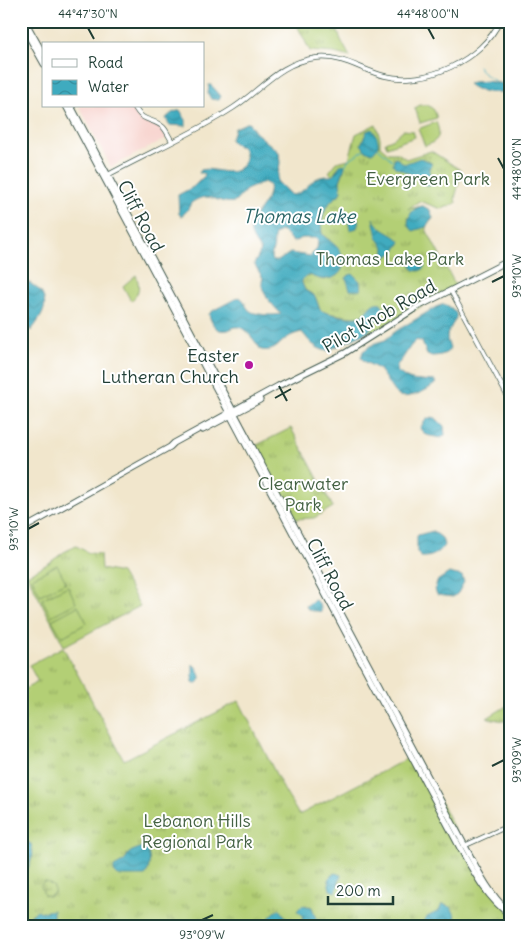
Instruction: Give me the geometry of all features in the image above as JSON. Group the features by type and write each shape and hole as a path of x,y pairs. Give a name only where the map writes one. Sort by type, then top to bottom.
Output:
{"main road":[{"path":"25,21 42,51"},
{"path":"21,23 42,60"},
{"name":"Cliff Road","path":"67,108 106,176"},
{"name":"Cliff Road","path":"72,108 106,176 482,886 498,906 510,915"},
{"name":"Pilot Knob Road","path":"21,530 171,446 174,442 345,353 416,308 510,260"},
{"name":"Cliff Road","path":"462,847 494,896 510,911"}],"street":[{"path":"106,176 234,107 269,78 297,62 316,58 336,58 387,76 418,77 454,65 474,54 487,42 500,21"},
{"path":"135,108 138,114 144,118 162,126 172,141"},
{"path":"451,291 510,401"},
{"path":"462,847 510,825"}],"shaded area":[{"path":"80,108 131,108 138,118 160,128 167,138 111,167"}],"green space":[{"path":"295,21 334,21 350,57 334,53 310,51"},
{"path":"420,105 428,105 434,110 437,118 420,123 415,108"},
{"path":"436,122 439,131 438,137 425,146 418,129"},
{"name":"Thomas Lake Park","path":"376,124 380,146 388,153 398,153 406,159 431,151 462,171 455,198 456,203 442,209 419,201 408,209 423,206 433,218 426,227 427,231 457,288 433,299 371,337 368,332 384,308 369,308 366,312 356,317 326,313 320,310 315,296 305,290 301,281 311,275 323,280 329,278 330,240 322,232 321,222 344,171 338,167 333,176 329,172 337,162 349,159 356,134"},
{"path":"403,130 413,131 415,137 387,147 385,142 394,138"},
{"path":"136,275 138,289 131,301 123,286"},
{"name":"Clearwater Park","path":"291,428 333,507 314,518 294,519 255,446"},
{"path":"76,546 89,553 100,554 101,569 121,573 140,606 64,646 27,575"},
{"path":"57,565 66,582 40,595 32,578"},
{"path":"68,586 76,603 51,616 42,599"},
{"path":"78,606 87,623 62,637 52,620"},
{"name":"Lebanon Hills Regional Park","path":"63,647 124,760 239,701 284,790 299,815 414,755 472,865 490,889 510,910 510,927 21,927 21,691 38,682 29,665"},
{"path":"510,704 510,722 487,718"},
{"path":"43,882 47,882 54,887 54,893 49,896 44,895 41,886"}],"water":[{"path":"488,81 504,84 505,88 502,92 488,92 475,89 468,84 472,82"},
{"path":"209,85 221,96 219,100 211,99 208,94"},
{"path":"180,110 186,120 186,126 169,125 166,118"},
{"name":"Thomas Lake","path":"249,123 255,132 279,152 280,163 277,181 293,195 300,192 314,180 325,176 333,176 340,165 344,164 345,167 340,181 341,191 324,212 321,225 322,234 341,253 343,267 340,273 330,279 317,278 310,275 301,281 305,290 315,296 320,310 328,313 345,317 359,317 372,305 381,303 384,308 368,332 327,351 316,346 302,332 294,334 273,349 261,350 252,337 242,328 236,327 224,331 217,329 211,321 209,314 239,297 251,312 264,315 281,314 264,293 263,278 254,264 261,251 251,234 252,221 267,198 269,185 264,182 246,190 235,202 204,197 191,203 183,215 179,214 178,195 193,187 205,175 204,173 199,173 201,170 230,172 240,168 244,162 245,152 230,139 235,128","holes":["281,231 293,242 302,238 315,238 318,241 317,249 310,256 290,253 278,261 272,261 275,235"]},
{"path":"372,129 378,144 372,153 365,150 361,144 367,131"},
{"path":"394,158 404,164 420,158 430,162 432,164 429,172 434,184 428,186 415,176 395,167 393,164"},
{"path":"423,206 430,210 433,218 426,227 413,231 408,225 410,215 416,208"},
{"path":"352,215 356,215 359,221 357,228 350,230 348,220"},
{"path":"373,218 383,230 401,242 395,251 385,258 385,249 377,237"},
{"path":"415,257 421,257 425,264 421,271 415,271 411,267 411,261"},
{"path":"353,274 360,281 361,290 350,290 346,278"},
{"path":"30,283 35,287 41,293 45,304 40,319 31,331 23,319 22,311 27,306 25,302 21,303 21,284"},
{"path":"444,304 451,308 456,315 456,319 447,337 450,349 442,355 430,356 427,355 422,342 417,340 411,345 397,365 398,372 406,378 418,381 435,381 436,383 428,389 411,396 405,397 396,394 378,369 361,358 363,351 375,343 385,340 396,331"},
{"path":"432,417 436,418 444,426 445,435 441,438 426,435 420,429 424,422"},
{"path":"433,531 442,538 444,545 435,554 421,557 417,552 417,536"},
{"path":"449,573 462,576 464,582 458,593 453,597 437,595 435,589 437,581"},
{"path":"314,600 320,605 321,612 311,611 307,608 306,606"},
{"path":"193,664 201,678 195,684 193,683"},
{"path":"21,839 31,844 33,855 21,887"},
{"path":"145,846 150,861 145,876 118,876 114,872 114,867 123,862 128,854"},
{"path":"335,873 341,875 336,892 330,890 328,879"},
{"path":"442,904 451,907 456,917 454,917 463,927 418,927 427,917 439,911"},
{"path":"302,905 312,907 316,919 326,927 299,927 304,916 297,911"},
{"path":"280,909 287,919 289,927 259,927 274,913"},
{"path":"37,910 42,912 53,910 53,918 47,927 21,927 23,922"}],"waterway":[{"path":"478,66 486,76 495,81"},
{"path":"377,147 392,160"},
{"path":"345,166 348,160 364,150"}],"place":[{"name":"Easter Lutheran Church","path":"249,365"}],"park label":[{"name":"Evergreen Park","path":"428,178"}]}
